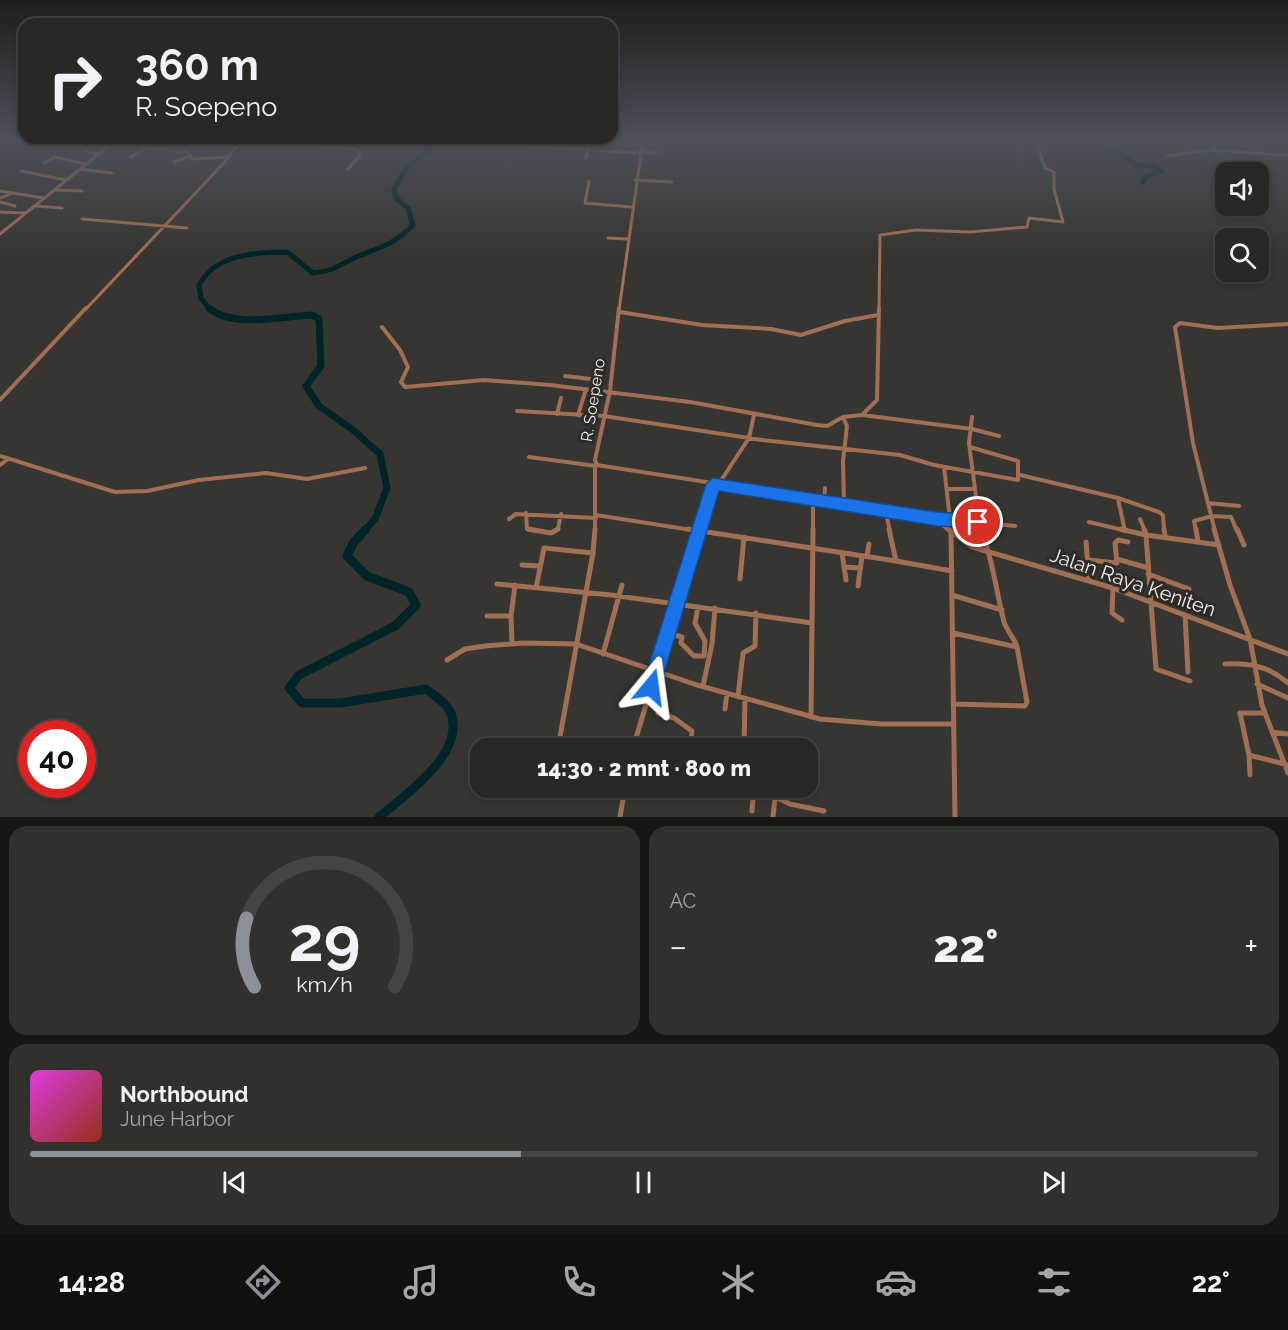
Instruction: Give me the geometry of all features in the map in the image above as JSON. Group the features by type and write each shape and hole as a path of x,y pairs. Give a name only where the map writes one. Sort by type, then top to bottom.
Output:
{"street":[{"path":"62,178 77,180"},
{"path":"0,400 208,178"},
{"path":"862,415 876,400 878,393 879,244 882,234 916,230 970,232 1027,227 1029,218 1063,222 1054,189 1054,178"},
{"path":"0,234 67,179"},
{"path":"635,180 672,182"},
{"name":"R. Soepeno","path":"635,180 620,312 609,381 610,391 595,460 596,466 885,509 937,519 1015,526"},
{"path":"589,181 585,203 631,207"},
{"path":"55,190 82,191"},
{"path":"0,191 45,198"},
{"path":"0,200 13,193"},
{"path":"0,200 15,205 6,211"},
{"path":"35,206 62,208"},
{"path":"0,212 26,213"},
{"path":"82,219 188,228"},
{"path":"608,238 627,239"},
{"path":"620,312 702,325 771,329 799,335 845,321 878,315"},
{"path":"1288,324 1218,327 1175,325 1193,443 1208,503 1230,585 1250,639 1257,684 1265,713 1288,773"},
{"path":"382,327 405,359 408,367 402,377 402,387 433,387 484,380 610,391 690,402 823,426 843,417 862,415 972,429 999,436"},
{"path":"565,376 600,380"},
{"path":"578,415 586,389"},
{"path":"0,392 5,395"},
{"path":"558,414 561,398"},
{"path":"517,411 604,416 749,438 900,455 944,467 974,470 1017,480 1020,475 1018,461 970,447"},
{"path":"636,738 716,484 749,438 754,414"},
{"path":"843,417 847,426 844,449 844,504"},
{"path":"953,704 1025,706 1027,702 1017,647 1012,632 1005,626 990,553 978,522 970,447 972,417"},
{"path":"0,456 118,492 147,491 199,480 266,473 304,480 365,468"},
{"path":"529,458 596,466 593,553 560,738"},
{"path":"0,465 8,459"},
{"path":"944,467 950,519"},
{"path":"1020,475 1118,498 1162,513 1165,536"},
{"path":"824,501 825,488"},
{"path":"948,489 975,489"},
{"path":"1118,498 1125,531"},
{"path":"811,717 813,499"},
{"path":"1208,503 1239,506"},
{"path":"885,509 896,561"},
{"path":"510,519 516,513 596,516 701,530 952,571"},
{"path":"526,513 527,529 544,533 558,529 561,514"},
{"path":"1198,542 1193,522 1212,516 1232,518 1244,545"},
{"path":"937,519 967,545"},
{"path":"1140,519 1146,535 1149,601 1157,671 1190,681"},
{"path":"1089,522 1146,535 1219,545"},
{"path":"951,532 955,817"},
{"path":"740,579 744,537"},
{"path":"1089,560 1116,564 1115,543 1118,540 1128,542"},
{"path":"1086,542 1089,580"},
{"path":"952,543 967,545"},
{"path":"858,586 869,544"},
{"name":"Jalan Raya Keniten","path":"967,545 1113,588 1288,654"},
{"path":"536,588 544,548 593,553"},
{"path":"842,553 846,580"},
{"path":"1117,559 1148,568"},
{"path":"522,565 539,566"},
{"path":"844,567 861,568"},
{"path":"1148,574 1189,589"},
{"path":"497,584 586,591 812,622"},
{"path":"512,643 511,616 515,585"},
{"path":"603,654 622,585"},
{"path":"1113,588 1112,613 1122,620"},
{"path":"952,595 1002,610"},
{"path":"668,633 681,636 681,643 694,656 702,657 706,643 695,623 698,607"},
{"path":"703,686 712,644 715,608"},
{"path":"738,696 743,653 755,646 756,613"},
{"path":"1185,615 1188,672"},
{"path":"487,616 511,616"},
{"path":"954,633 1017,647"},
{"path":"447,660 465,649 512,643 576,644 703,686 811,717 881,724 953,724"},
{"path":"1225,664 1254,663 1273,671 1288,683"},
{"path":"1257,684 1288,698"},
{"path":"725,709 727,693"},
{"path":"744,738 745,699"},
{"path":"1250,775 1249,754 1240,713 1242,711 1265,713"},
{"path":"658,713 688,726 693,731 692,738"},
{"path":"1272,732 1288,734"},
{"path":"1249,754 1286,765"},
{"path":"620,817 623,798"},
{"path":"752,811 754,798"},
{"path":"772,817 775,798 824,811"}],"waterway":[{"path":"210,310 201,298 199,285 206,275 226,261 250,254 287,252 313,273 321,272 333,269 401,236 413,225 408,208 396,198 394,189 401,178"},
{"path":"1143,182 1145,178"},
{"path":"209,308 219,314 245,320 312,315 319,319 321,366 306,386 319,406 353,430 380,454 387,488 375,519 364,531"},
{"path":"366,529 354,542 347,556 367,576 409,592 416,605 395,626 299,675 289,688 302,703 340,703 426,689 448,708 453,726 450,742 442,757 418,785 379,817"}],"route":[{"path":"651,687 678,605 713,484 937,519 978,522"}]}
